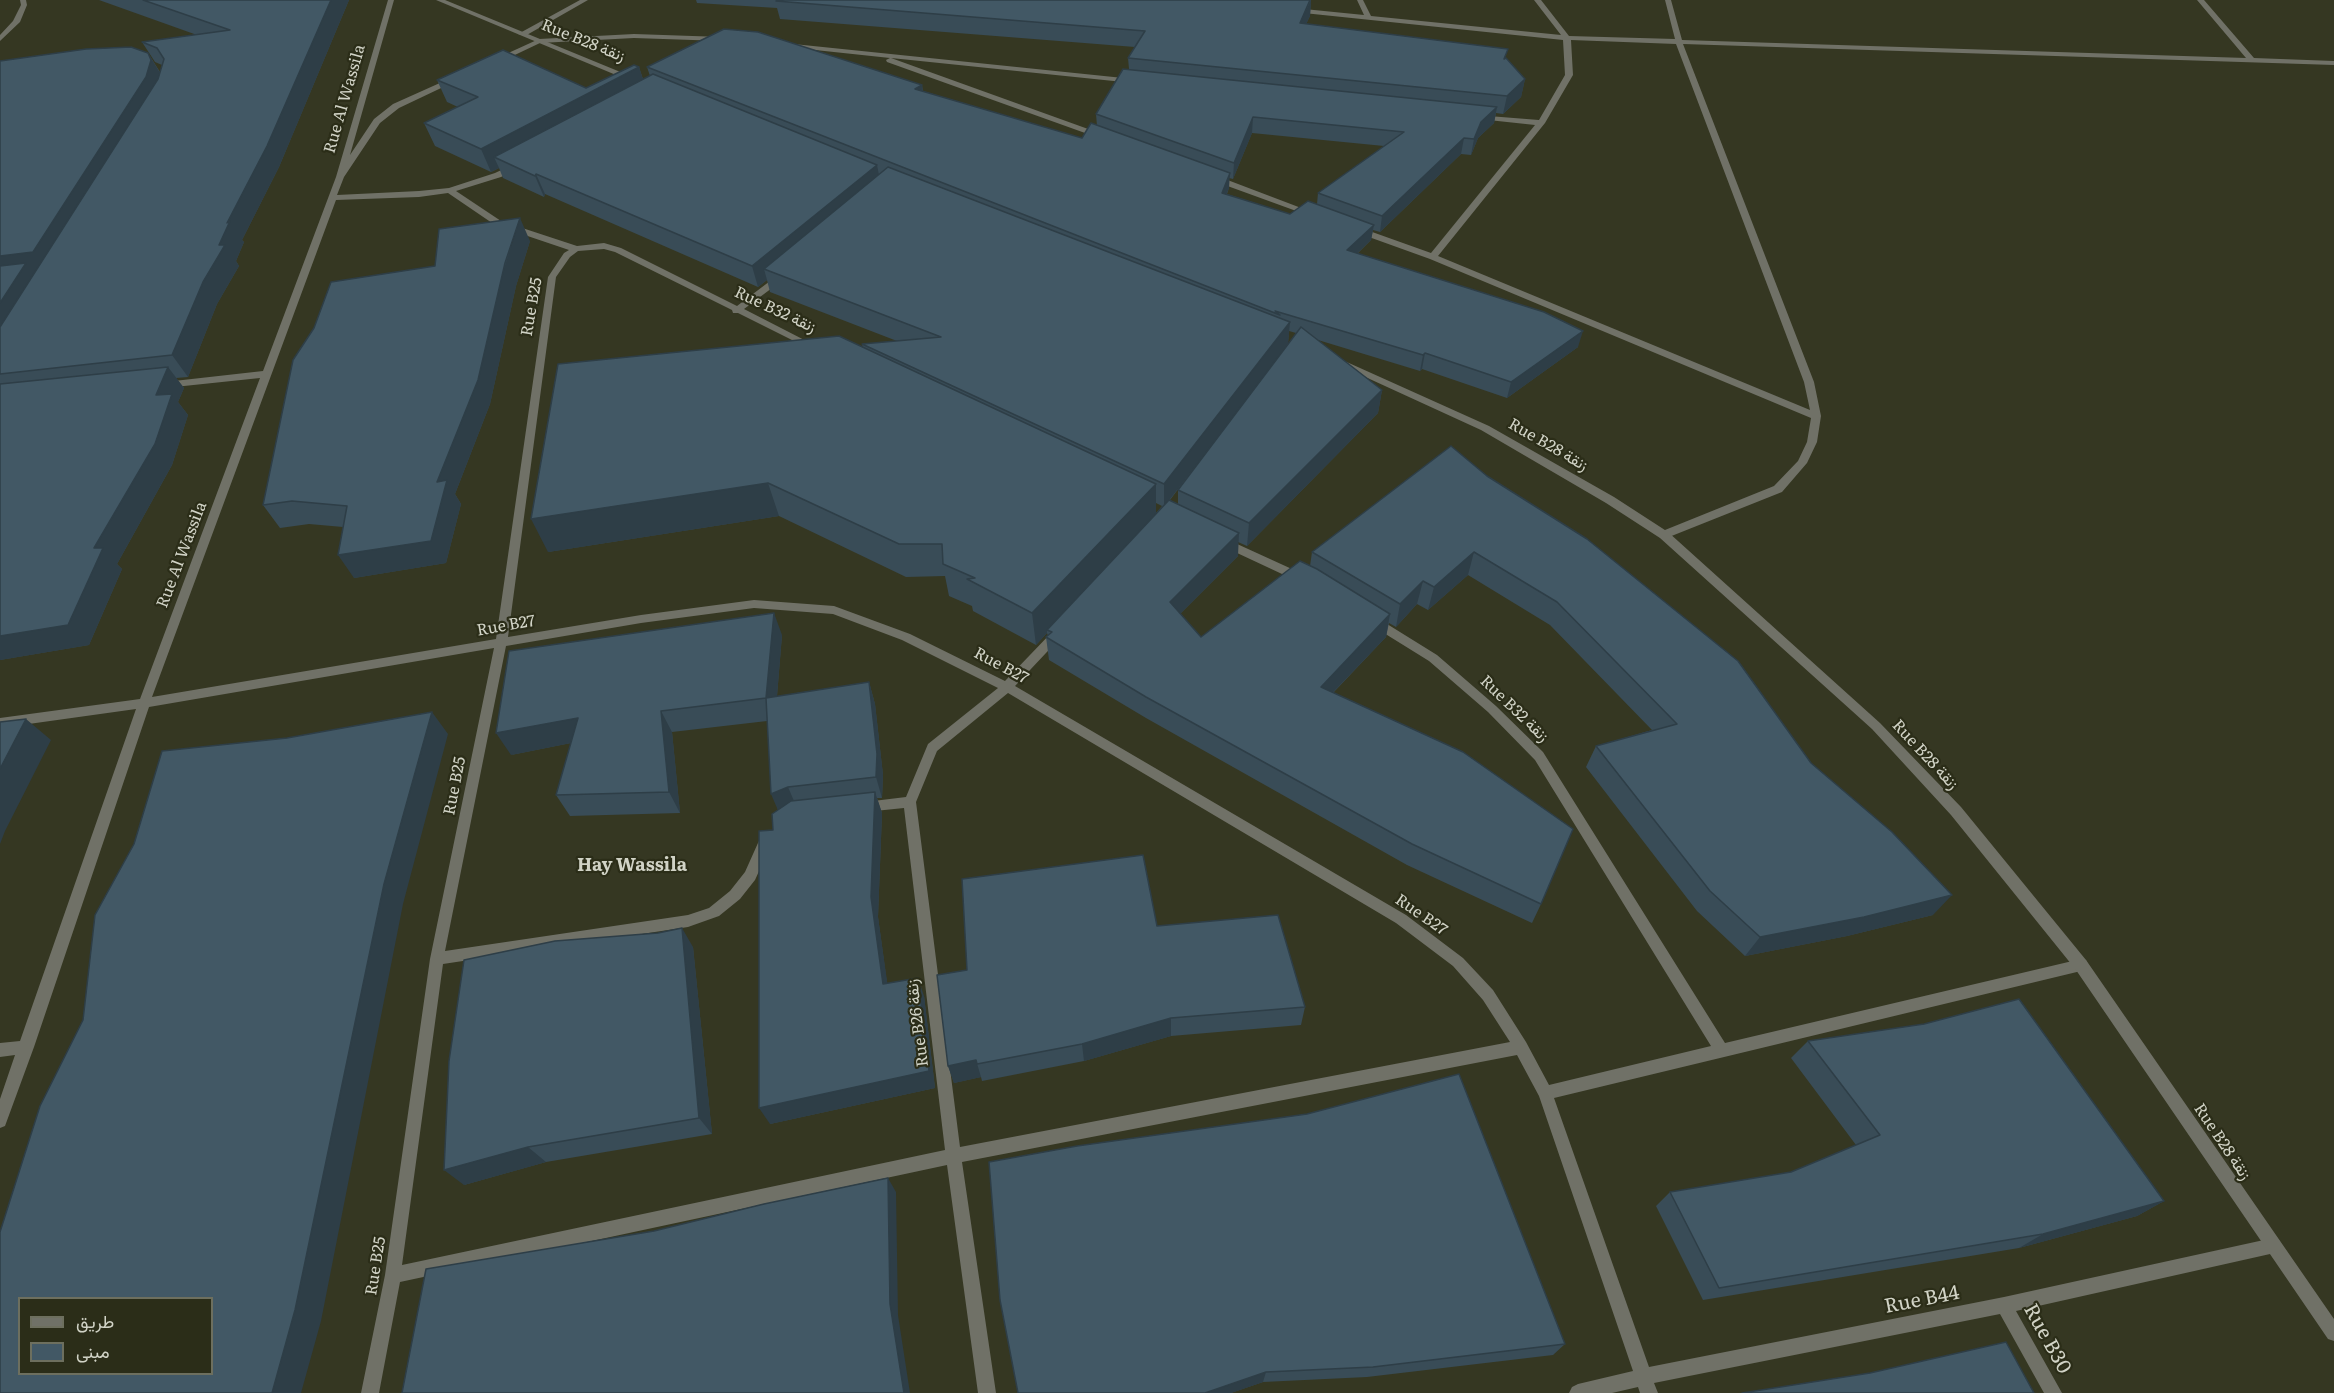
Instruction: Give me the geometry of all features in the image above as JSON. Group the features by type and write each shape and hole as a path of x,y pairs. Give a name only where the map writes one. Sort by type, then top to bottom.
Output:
{"street":[{"path":"0,39 16,22 24,5 23,0"},
{"name":"Rue Al Wassila","path":"0,1121 144,703 340,177 391,0"},
{"name":"Rue B28 زنقة","path":"439,0 647,85"},
{"path":"522,34 585,0"},
{"path":"1360,0 1369,18"},
{"path":"1433,257 1541,123 1569,75 1566,38 1537,0"},
{"path":"1664,535 1778,489 1802,463 1812,442 1816,416 1809,382 1679,42 1668,0"},
{"path":"2200,0 2252,60"},
{"path":"1286,9 1566,38 2334,63"},
{"path":"486,65 539,41 634,36 736,40"},
{"path":"782,45 1137,82"},
{"path":"872,54 1108,139"},
{"path":"340,177 377,121 396,106 465,75"},
{"path":"1472,116 1541,123"},
{"path":"332,198 419,195 450,190 498,175 524,162"},
{"path":"1209,176 1321,216"},
{"path":"450,190 498,223 576,249"},
{"path":"1344,225 1433,257 1816,416"},
{"name":"Rue B32 زنقة","path":"576,249 604,246 822,351"},
{"name":"Rue B25","path":"370,1393 393,1275 437,959 501,644 552,277 567,255 576,249"},
{"path":"736,311 789,271"},
{"name":"Rue B28 زنقة","path":"1328,357 1485,428 1610,500 1664,535 1876,726 1956,811 2081,964 2334,1333"},
{"path":"151,386 267,374"},
{"path":"1211,535 1308,582"},
{"name":"Rue B27","path":"0,723 144,703 641,619 754,604 834,610 906,637 1007,687 1401,919 1458,963 1488,995 1521,1047 1545,1093 1646,1385"},
{"name":"Rue B32 زنقة","path":"1365,616 1433,658 1492,709 1539,756 1721,1049"},
{"path":"1007,687 1064,626"},
{"name":"Rue B26 زنقة","path":"987,1393 952,1156 910,801 932,748 1007,687"},
{"path":"853,808 910,801"},
{"path":"437,959 688,921 714,912 735,896 745,882 761,846 778,827"},
{"path":"1545,1093 2081,964"},
{"path":"0,1050 27,1047"},
{"path":"393,1275 952,1156 1521,1047"},
{"name":"Rue B44","path":"1578,1393 1646,1385 2273,1246"},
{"name":"Rue B30","path":"2004,1305 2053,1393"}],"building":[{"path":"143,0 331,0 267,146 227,223 230,221 219,245 225,245 203,282 172,355 0,374 0,327 158,79 164,59 157,48 142,42 230,30"},
{"path":"1310,0 1300,23 1508,49 1504,59 1506,58 1525,79 1507,96 1128,58 1145,31 776,1"},
{"path":"724,29 758,32 922,85 915,89 1082,138 1091,123 1230,173 1222,193 1290,214 1308,201 1374,225 1347,250 1544,312 1583,331 1511,382 1425,353 1423,355 1275,311 1280,315 647,67"},
{"path":"131,47 148,53 151,60 146,77 33,252 0,256 0,61 86,49"},
{"path":"503,50 586,88 634,65 639,67 481,149 424,123 478,97 437,80"},
{"path":"1123,69 1497,107 1481,122 1474,139 1464,138 1382,216 1318,193 1404,132 1253,117 1234,163 1096,114"},
{"path":"653,74 877,165 752,266 494,157"},
{"path":"888,167 1290,322 1164,484 862,344 941,337 764,269"},
{"path":"520,218 505,263 478,380 437,482 447,480 431,541 338,555 347,506 292,501 263,505 293,360 314,328 331,282 435,266 439,229"},
{"path":"26,263 0,303 0,266"},
{"path":"1301,327 1382,390 1249,523 1178,490"},
{"path":"839,336 1156,484 1032,613 967,579 975,578 943,564 942,544 899,544 768,483 531,519 558,364"},
{"path":"168,367 156,395 172,394 155,444 94,548 103,548 68,625 0,636 0,384"},
{"path":"1451,446 1487,476 1587,539 1738,661 1811,763 1892,832 1952,895 1864,917 1760,937 1710,891 1596,746 1677,724 1557,602 1474,552 1434,587 1423,581 1400,604 1312,552"},
{"path":"1169,500 1239,533 1170,602 1201,637 1300,561 1390,614 1321,687 1463,752 1573,829 1541,904 1412,844 1146,697 1046,637 1052,632 1047,630"},
{"path":"774,613 766,698 661,711 669,792 556,795 578,718 496,733 509,651"},
{"path":"869,682 877,754 876,777 788,787 771,794 766,698"},
{"path":"432,712 384,884 295,1310 272,1393 0,1393 0,1232 40,1106 83,1020 95,915 134,844 162,751 287,738"},
{"path":"26,719 0,769 0,722"},
{"path":"875,792 871,897 883,984 918,978 929,1071 759,1108 759,831 773,830 772,814 791,801"},
{"path":"1143,855 1157,926 1278,915 1305,1007 1171,1018 1082,1044 977,1064 976,1060 948,1066 937,975 967,970 962,879"},
{"path":"682,928 699,1118 528,1147 444,1170 449,1061 464,960 555,941 658,933"},
{"path":"2019,999 2164,1201 2043,1234 1719,1288 1670,1192 1791,1172 1880,1135 1808,1041 1924,1024"},
{"path":"1459,1074 1565,1344 1373,1367 1266,1372 1205,1393 1018,1393 1000,1300 989,1162 1077,1146 1307,1114"},
{"path":"888,1178 890,1304 904,1393 402,1393 426,1269 654,1231 764,1204"},
{"path":"2006,1342 2034,1393 1742,1393 1870,1373"}],"district":[{"name":"Hay Wassila","path":"632,866"}]}
